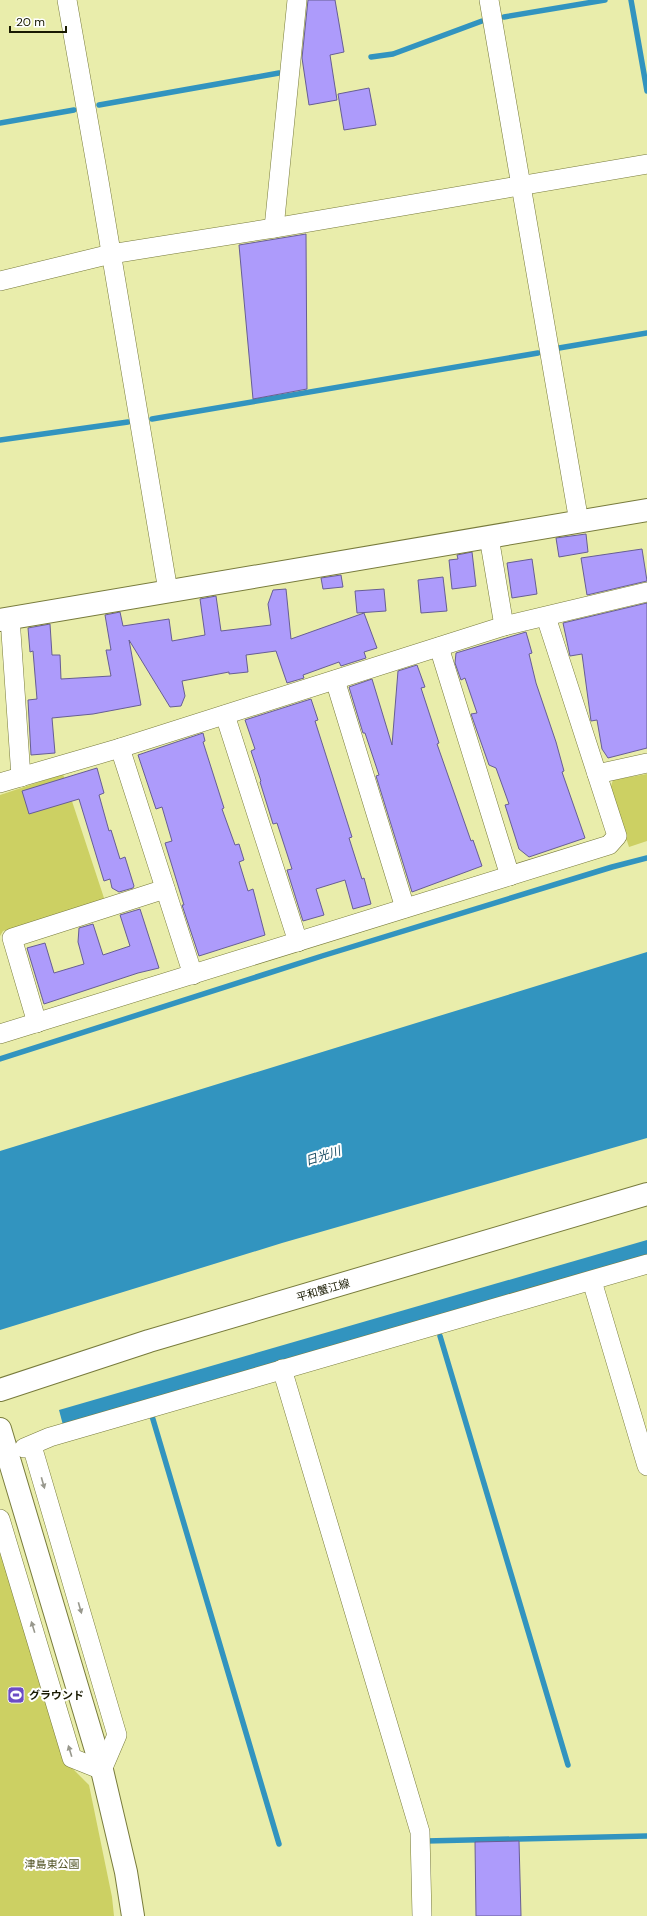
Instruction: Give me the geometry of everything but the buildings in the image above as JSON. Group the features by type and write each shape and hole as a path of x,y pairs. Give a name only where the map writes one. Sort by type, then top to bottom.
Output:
{"street":[{"path":"67,0 168,592"},
{"path":"274,228 297,0"},
{"path":"489,0 579,522"},
{"path":"0,281 111,254 274,228 647,164"},
{"path":"21,777 5,619 647,510"},
{"path":"489,537 504,626"},
{"path":"0,783 120,748 504,626 647,592"},
{"path":"0,1034 609,845 617,836 546,617"},
{"path":"439,646 510,876"},
{"path":"335,680 405,908"},
{"path":"225,714 298,942"},
{"path":"120,748 166,889 192,975"},
{"path":"597,774 647,763"},
{"path":"37,1023 12,938 166,889"},
{"name":"平和蟹江線","path":"0,1390 149,1341 647,1194"},
{"path":"102,1770 117,1735 28,1447 50,1437 647,1264"},
{"path":"592,1281 647,1466"},
{"path":"282,1369 420,1832 422,1916"},
{"path":"0,1429 102,1770 126,1872 133,1916"},
{"path":"0,1519 72,1758 102,1770"}],"green space":[{"path":"63,774 105,901 3,931 0,936 0,795"},
{"path":"647,774 647,841 629,847 610,789 613,780"},
{"name":"津島東公園","path":"0,1541 64,1760 89,1785 112,1897 114,1916 0,1916"}],"water":[{"name":"日光川","path":"647,952 647,1138 282,1243 0,1330 0,1151"},
{"path":"647,1240 647,1257 63,1425 59,1410"}],"waterway":[{"path":"504,17 605,0"},
{"path":"631,0 647,91"},
{"path":"371,57 393,54 482,21"},
{"path":"99,105 279,73"},
{"path":"0,123 74,110"},
{"path":"559,348 647,333"},
{"path":"152,419 538,353"},
{"path":"0,440 128,422"},
{"path":"0,1059 322,956 612,867 647,858"},
{"path":"440,1336 568,1765"},
{"path":"152,1416 279,1844"},
{"path":"426,1844 426,1841 647,1836"}],"place":[{"name":"グラウンド","path":"16,1695"}]}
